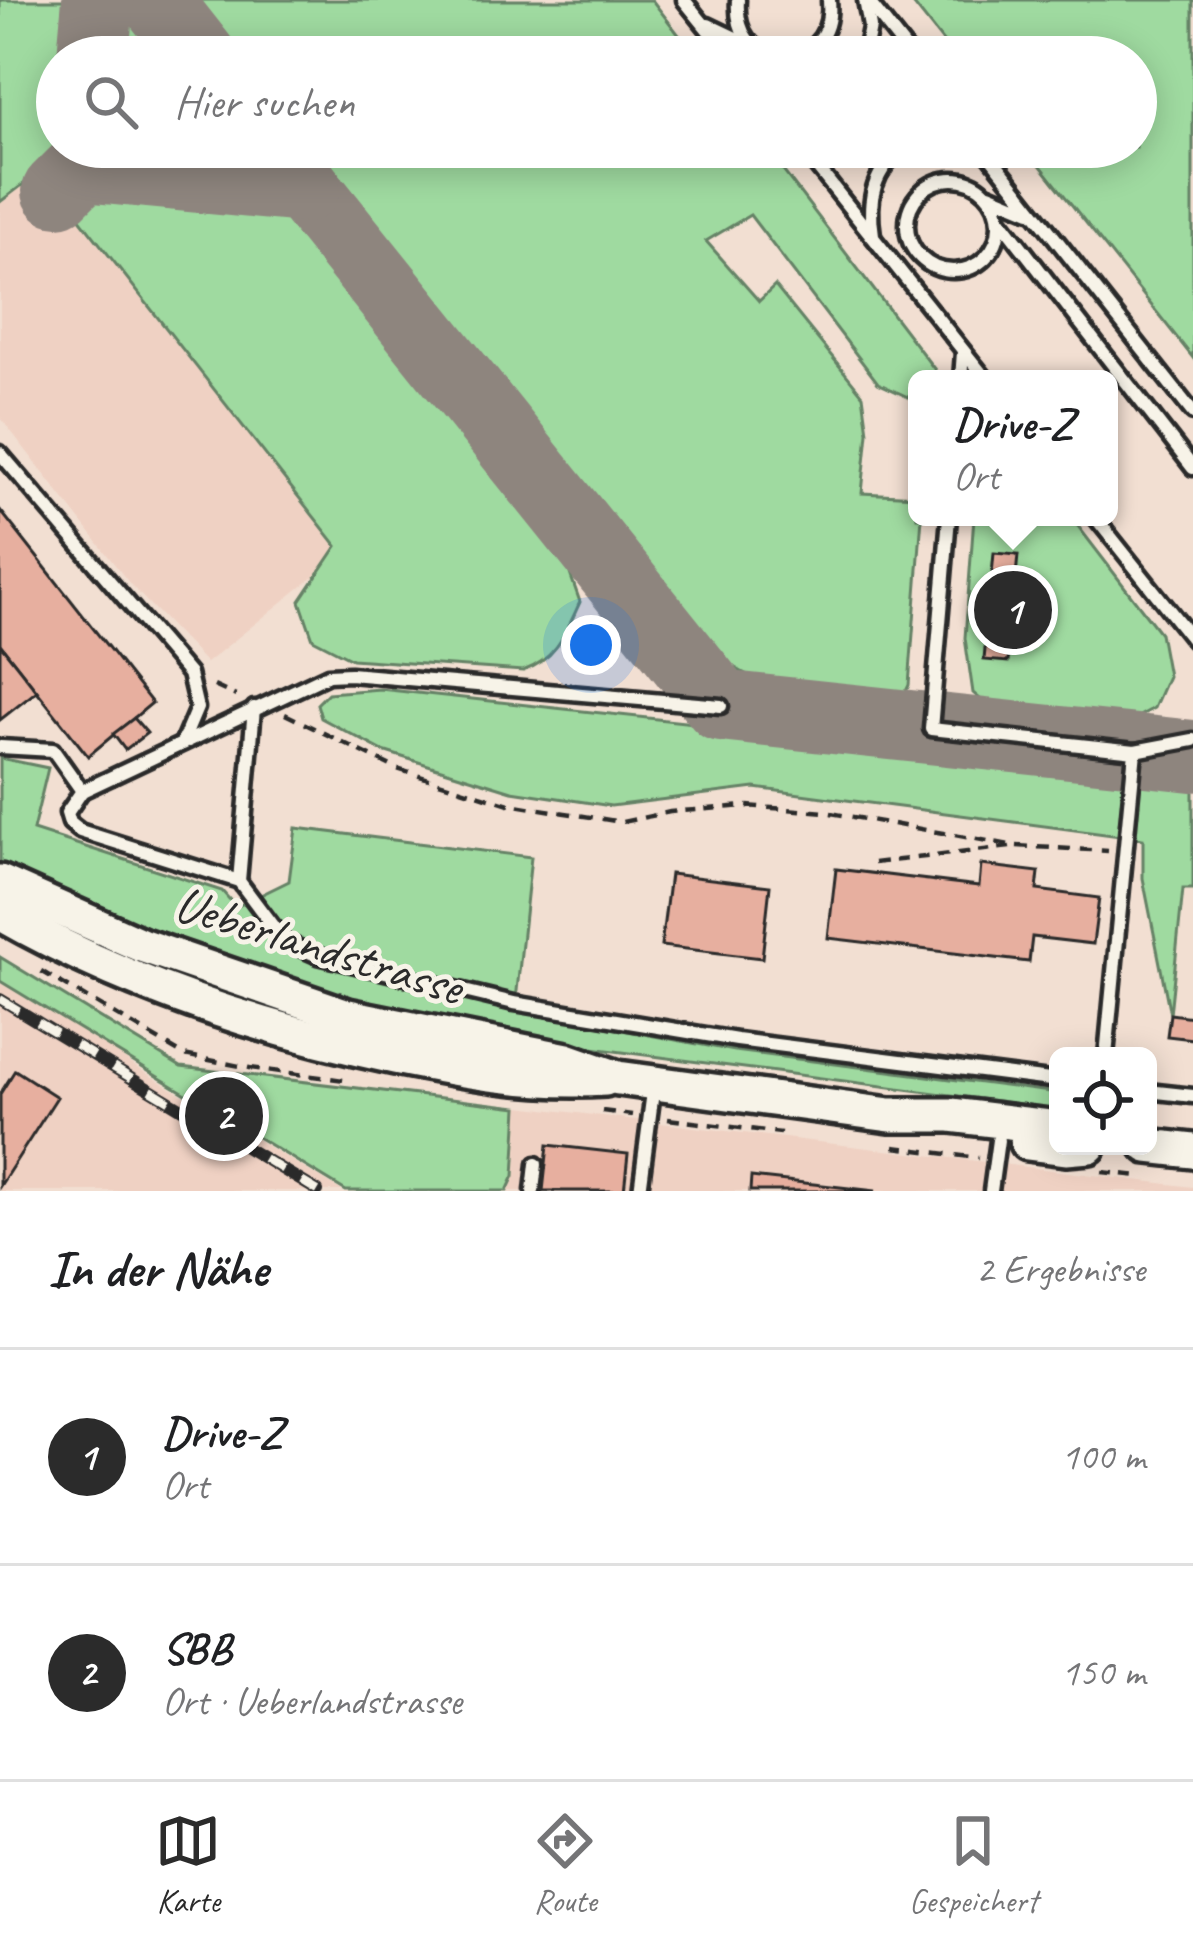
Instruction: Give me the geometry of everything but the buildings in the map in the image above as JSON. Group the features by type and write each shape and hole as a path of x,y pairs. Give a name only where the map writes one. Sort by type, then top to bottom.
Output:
{"main road":[{"name":"Ueberlandstrasse","path":"0,882 141,945 348,1016 567,1060 618,1078 890,1115 950,1115 1049,1127"},
{"name":"Ueberlandstrasse","path":"0,913 127,976 230,1016 329,1043 442,1067 562,1082 618,1078"},
{"name":"Ueberlandstrasse","path":"890,1115 949,1134 1049,1146"},
{"path":"1157,1146 1193,1151"}],"lane":[{"path":"685,0 713,36"},
{"path":"824,36 830,21 829,0"},
{"path":"866,0 868,36"},
{"path":"866,0 895,36"},
{"path":"735,3 744,36"},
{"path":"702,22 732,36"},
{"path":"819,168 979,370"},
{"path":"873,237 869,211 882,168"},
{"path":"999,168 1193,413"},
{"path":"920,296 906,232 907,216 923,189 949,178 976,184 1037,216"},
{"path":"987,193 999,218 1117,370"},
{"path":"912,248 936,268 968,269 993,250 999,218"},
{"path":"962,370 963,350"},
{"path":"1118,371 1193,468"},
{"path":"0,453 189,674 197,708 182,742"},
{"path":"948,526 931,729 1136,751 1193,740"},
{"path":"1102,526 1193,640"},
{"path":"721,706 328,675 82,790 67,814 70,824 80,831 238,881 284,941 340,961 514,1003 737,1040 1049,1080"},
{"path":"238,881 260,705"},
{"path":"0,747 52,750 82,790"},
{"path":"1107,1047 1136,751"},
{"path":"640,1191 654,1083"},
{"path":"1157,1092 1193,1096"},
{"path":"991,1191 998,1140"},
{"path":"533,1191 536,1164"}],"path":[{"path":"189,674 397,770 508,804 622,822 670,812 746,806 825,812 1016,846 1125,852"},
{"path":"874,863 1016,846"}],"shaded area":[{"path":"41,169 346,551 206,663 130,584 0,417 0,202"},
{"path":"0,966 136,1067 342,1191 0,1191"},
{"path":"519,1106 1193,1187 1193,1191 509,1191"}],"green space":[{"path":"0,0 130,0 159,36 36,36 36,168 264,168 556,534 580,602 559,643 523,671 352,659 313,639 300,601 337,546 42,170 0,202"},
{"path":"184,0 652,0 680,36 212,36"},
{"path":"910,0 1193,0 1193,358 1043,168 1157,168 1157,36 938,36"},
{"path":"316,168 781,168 935,370 908,370 908,397 878,383 750,215 706,241 759,301 775,286 863,395 868,432 862,493 908,496 908,526 921,526 909,685 893,705 800,695 731,666 671,621"},
{"path":"973,526 1078,526 1160,633 1168,676 1154,708 1119,727 1002,718 973,693 965,638"},
{"path":"380,689 1193,777 1193,889 1183,889 1170,1014 1143,878 1143,839 755,788 611,806 512,791 383,751 321,718 317,704 328,693"},
{"path":"0,758 48,768 33,830 222,891 236,907 289,881 296,828 531,857 515,1010 735,1051 1049,1092 1049,1108 523,1039 347,1001 220,959 0,868"},
{"path":"0,957 181,1067 518,1107 514,1176 507,1191 346,1191 0,981"}],"taxiway":[{"path":"95,36 98,0"},
{"path":"156,0 184,36"},
{"path":"58,191 81,168"},
{"path":"104,168 304,187"},
{"path":"289,168 721,706 1193,756"}],"railway":[{"path":"0,999 318,1191"}],"place":[{"name":"Drive-Z","path":"1013,610"},
{"name":"SBB","path":"224,1116"}]}
